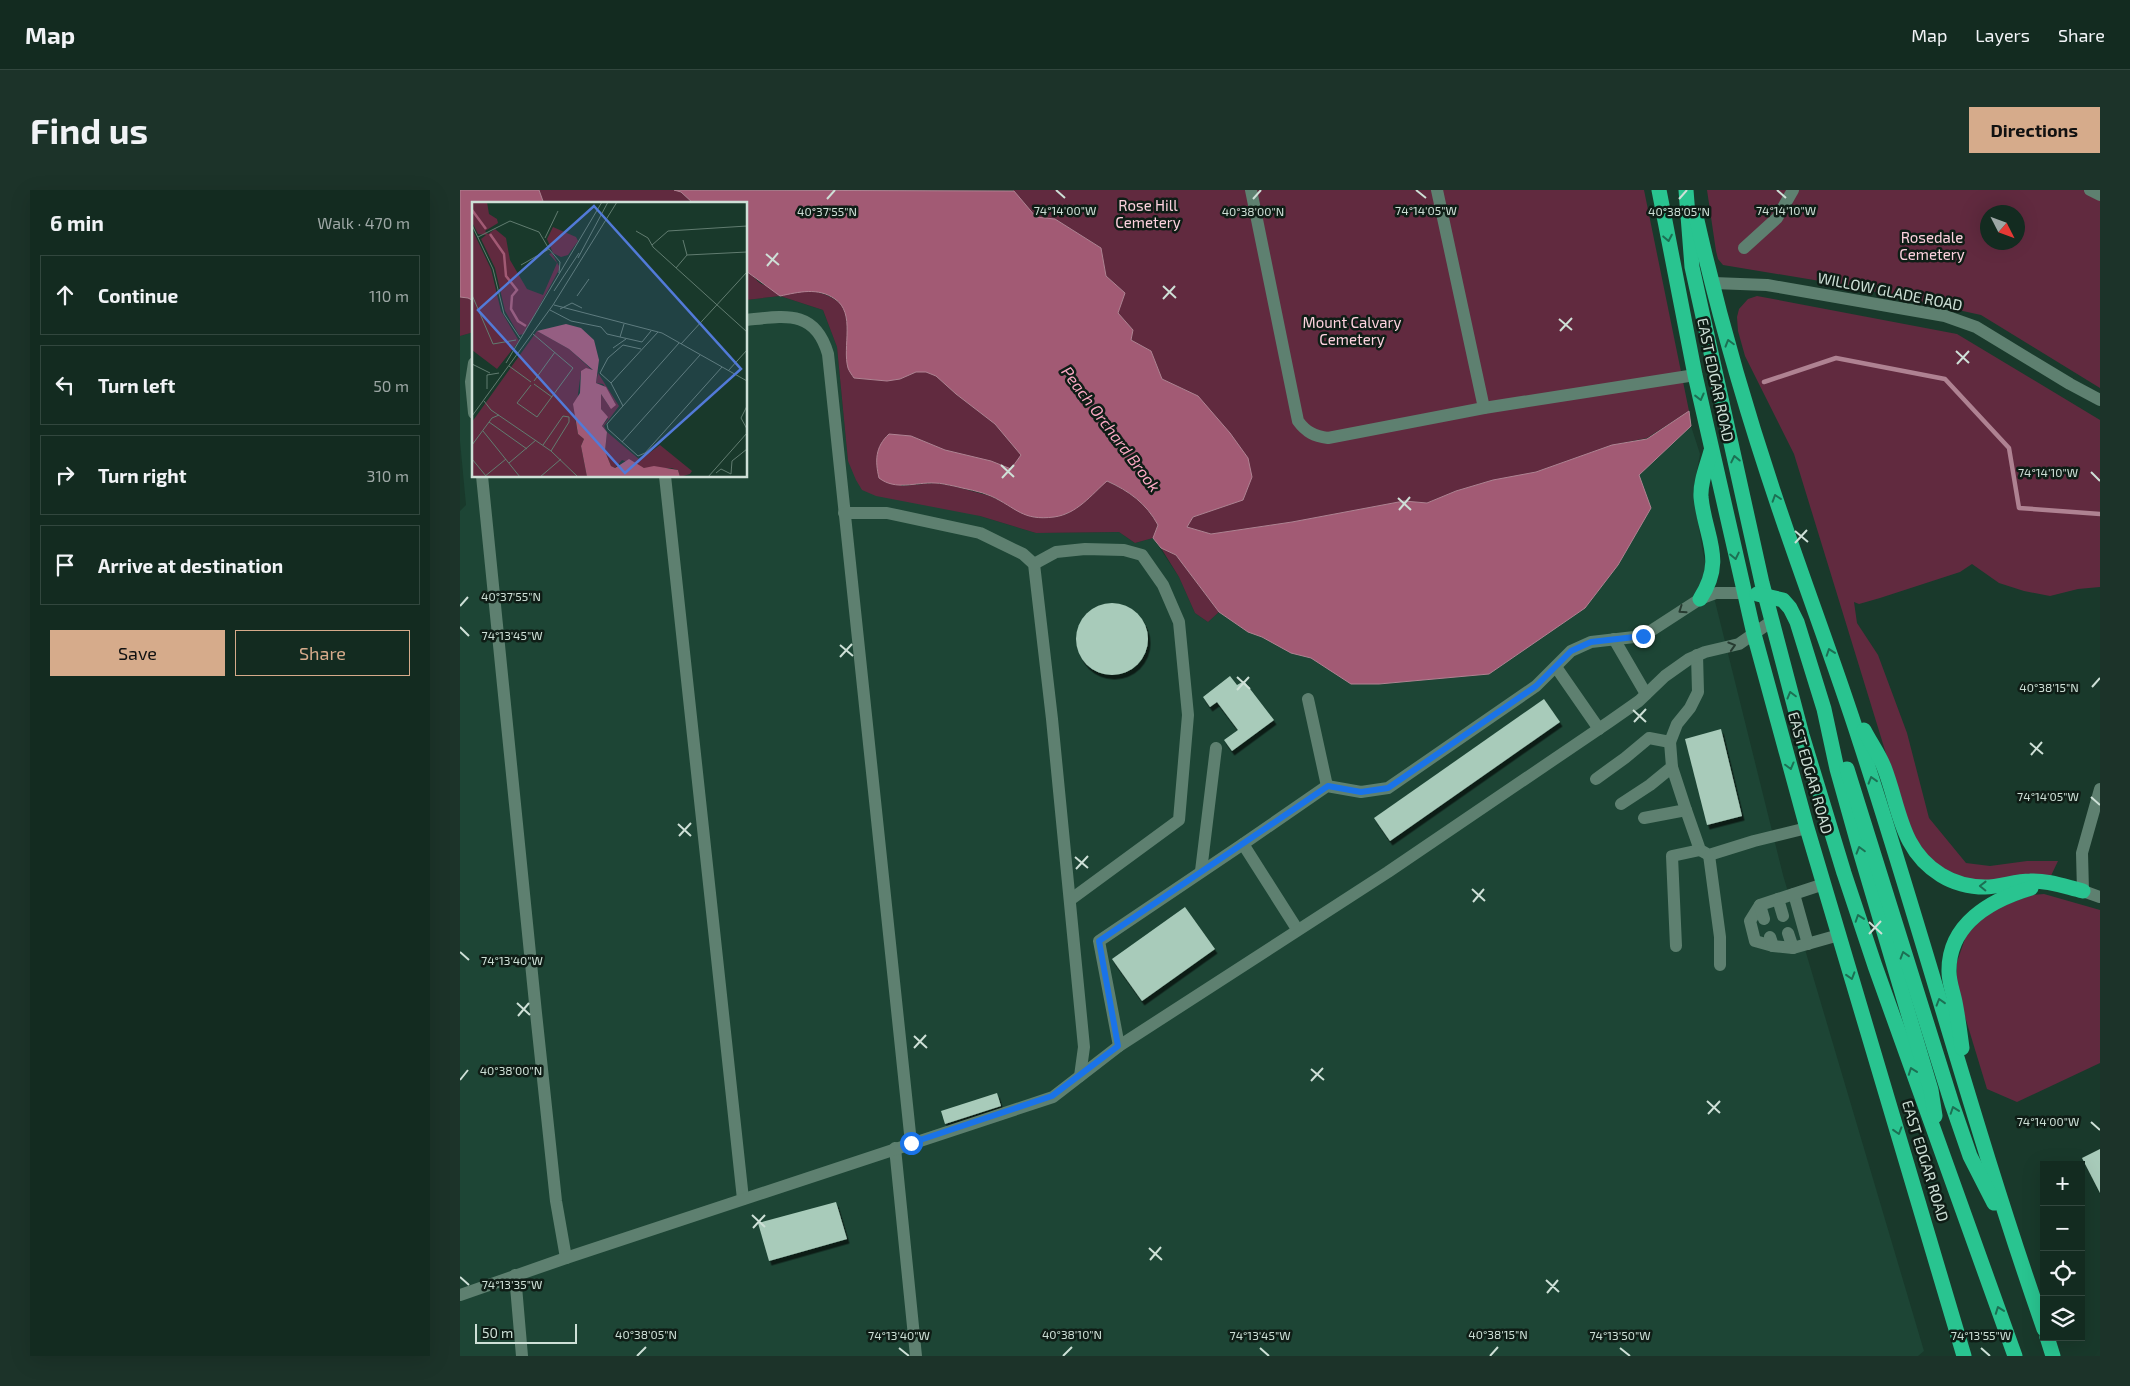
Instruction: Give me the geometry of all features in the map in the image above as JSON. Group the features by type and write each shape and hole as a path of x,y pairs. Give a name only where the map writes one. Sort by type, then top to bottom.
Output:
{"highway":[{"name":"EAST EDGAR ROAD","path":"1659,190 1695,375 1754,634 1807,828 1964,1356"},
{"path":"1686,190 1692,266 1765,595 1802,735 1844,873 1940,1150 2015,1356"},
{"name":"EAST EDGAR ROAD","path":"1690,190 1713,284 1753,424 1783,518 1846,698 1969,1099 2040,1317"},
{"path":"1700,599 1709,584 1713,569 1713,554 1701,495 1712,448"},
{"path":"1744,592 1783,600 1794,615 1824,709 1855,793 1935,1053 1970,1156 2014,1242"},
{"path":"1846,698 1883,766 1910,845 1926,865 1948,880 1968,886 1986,887 2029,880 2048,882 2082,891"},
{"path":"1824,709 1837,769 1931,1090 1940,1150"},
{"path":"1969,1099 1949,971 1951,955 1957,937 1967,923 1983,909 2014,893 2032,888 2082,891"},
{"path":"2048,1341 2053,1356"}],"street":[{"path":"1250,190 1298,420 1305,430 1316,436 1328,438 1484,408 1695,375"},
{"path":"1438,190 1484,408"},
{"path":"1744,248 1777,218 1793,190"},
{"path":"2090,190 2100,195"},
{"name":"WILLOW GLADE ROAD","path":"1713,284 1767,285 1945,316 1976,327 2100,400"},
{"path":"748,320 788,316 800,318 814,327 824,341 828,354 911,1143"},
{"path":"472,376 472,392"},
{"path":"482,478 556,1201 566,1258"},
{"path":"665,478 743,1199"},
{"path":"844,513 886,513 980,533 1023,554 1034,564 1084,1047 1080,1076"},
{"path":"1034,564 1056,552 1085,549 1124,550 1142,555 1163,585 1179,622 1185,671 1188,714 1179,820 1070,900"},
{"path":"1118,1046 1099,941 1328,786 1361,792 1388,788 1536,686 1571,651 1591,642 1643,636 1700,599 1716,594 1744,592"},
{"path":"460,1295 1052,1096 1118,1046 1388,872 1599,729 1646,694 1665,676 1696,655 1733,646 1772,621"},
{"path":"1614,639 1646,694"},
{"path":"1696,655 1698,692 1690,708 1677,724 1670,742 1672,767 1686,810 1704,853 1719,928 1720,965"},
{"path":"1556,667 1599,729"},
{"path":"1308,699 1328,786"},
{"path":"1596,778 1650,738 1670,742"},
{"path":"1201,871 1216,748"},
{"path":"1621,804 1650,785 1672,767"},
{"path":"2100,789 2082,853 2082,891 2100,897"},
{"path":"1644,818 1686,810"},
{"path":"1676,946 1672,856 1704,853 1807,828"},
{"path":"1243,844 1297,929"},
{"path":"1824,884 1760,905 1750,921 1755,941 1771,942 1793,948 1839,935"},
{"path":"1794,894 1808,944"},
{"path":"1778,899 1783,916"},
{"path":"1760,905 1764,919"},
{"path":"1788,933 1793,948"},
{"path":"895,1148 916,1356"},
{"path":"515,1275 522,1356"}],"shaded area":[{"path":"780,296 823,310 837,347 848,461 980,516 1036,533 1119,532 1135,543 1153,538 1179,577 1195,613 1208,622 1219,612 1248,632 1262,637 1291,653 1311,658 1351,684 1379,684 1489,674 1639,475 1691,426 1700,454 1693,492 1703,553 1783,875 1924,1351 1918,1356 460,1356 460,511 466,505 460,441 460,336 472,333 472,478 748,478 748,300"}],"green space":[{"path":"539,190 674,190 681,192 692,202 543,202"},
{"name":"Mount Calvary Cemetery","path":"1013,190 1644,190 1689,411 1647,438 1612,445 1536,472 1493,480 1456,491 1427,503 1404,501 1292,522 1211,534 1187,527 1193,517 1243,500 1198,396 1162,379 1151,351 1131,340 1133,330 1118,313 1125,293 1106,276 1101,248 1055,219 1036,217"},
{"name":"Rosedale Cemetery","path":"1707,190 2100,190 2100,388 1981,315 1844,285 1723,265 1718,259"},
{"path":"748,272 764,285 818,292 836,300 845,308 854,378 887,381 900,379 916,372 927,372 936,376 995,424 1021,455 1011,469 990,461 945,450 911,436 901,486 935,483 953,486 990,496 1036,518 1067,514 1106,481 1136,498 1148,510 1158,525 1153,538 1135,543 1119,532 1036,533 980,516 876,496 862,490 848,461 837,347 823,310 780,296 748,300"},
{"path":"1757,296 1957,334 2100,420 2100,587 2078,589 2050,596 2024,591 1999,583 1972,564 1960,572 1880,598 1859,604 1854,602 1857,623 1878,655 1907,733 1929,818 1966,863 1990,866 2027,861 2058,861 2048,882 1949,880 1911,835 1794,454 1745,356 1738,331 1737,317 1739,309 1748,299"},
{"path":"460,297 472,300 472,333 460,336"},
{"path":"1161,548 1176,555 1219,612 1208,622 1195,613 1179,577"},
{"path":"2044,894 2100,910 2100,1063 2017,1102 1987,1089 1956,987 1957,962 1966,936 1982,918 1995,909 2032,895"}],"water":[{"path":"460,190 539,190 543,202 472,202 472,300 460,297"},
{"name":"Peach Orchard Brook","path":"674,190 1014,191 1036,217 1055,219 1101,248 1106,276 1125,293 1118,313 1133,330 1131,340 1151,351 1162,379 1198,396 1230,433 1248,458 1252,477 1243,500 1193,517 1187,527 1211,534 1292,522 1404,501 1427,503 1456,491 1493,480 1536,472 1612,445 1647,439 1689,411 1691,426 1639,475 1651,508 1618,565 1585,608 1489,674 1379,684 1351,684 1311,658 1291,653 1262,637 1248,632 1219,612 1176,555 1161,548 1153,538 1158,525 1148,510 1123,489 1107,481 1077,508 1062,515 1043,518 1027,515 991,496 972,490 937,483 899,485 885,482 879,478 877,454 884,439 889,434 911,436 945,450 991,461 1011,469 1021,455 995,424 936,376 926,372 916,372 900,379 887,381 854,378 848,368 847,360 847,321 841,305 835,299 829,295 815,292 801,292 780,296 748,272 748,202 692,202 681,192"}],"building":[{"path":"1112,603 1126,606 1138,613 1145,625 1148,639 1145,653 1138,665 1126,672 1112,675 1098,672 1086,665 1079,653 1076,639 1079,625 1086,613 1098,606"},
{"path":"1230,676 1237,685 1244,681 1274,720 1232,751 1224,740 1238,730 1217,702 1210,707 1203,697"},
{"path":"1544,699 1560,722 1390,841 1374,818"},
{"path":"1721,729 1742,816 1707,825 1685,739"},
{"path":"1185,907 1215,949 1142,1001 1112,959"},
{"path":"997,1093 1001,1106 945,1124 941,1111"},
{"path":"2100,1149 2100,1193 2085,1161 2082,1158"},
{"path":"836,1202 847,1239 769,1261 758,1223"}],"waterway":[{"path":"1764,382 1836,358 1945,379 2009,448 2019,508 2100,514"}],"route":[{"path":"911,1143 1052,1096 1118,1046 1099,941 1328,786 1361,792 1388,788 1536,686 1571,651 1591,642 1643,636"}],"park label":[{"name":"Rose Hill Cemetery","path":"1148,214"}]}
